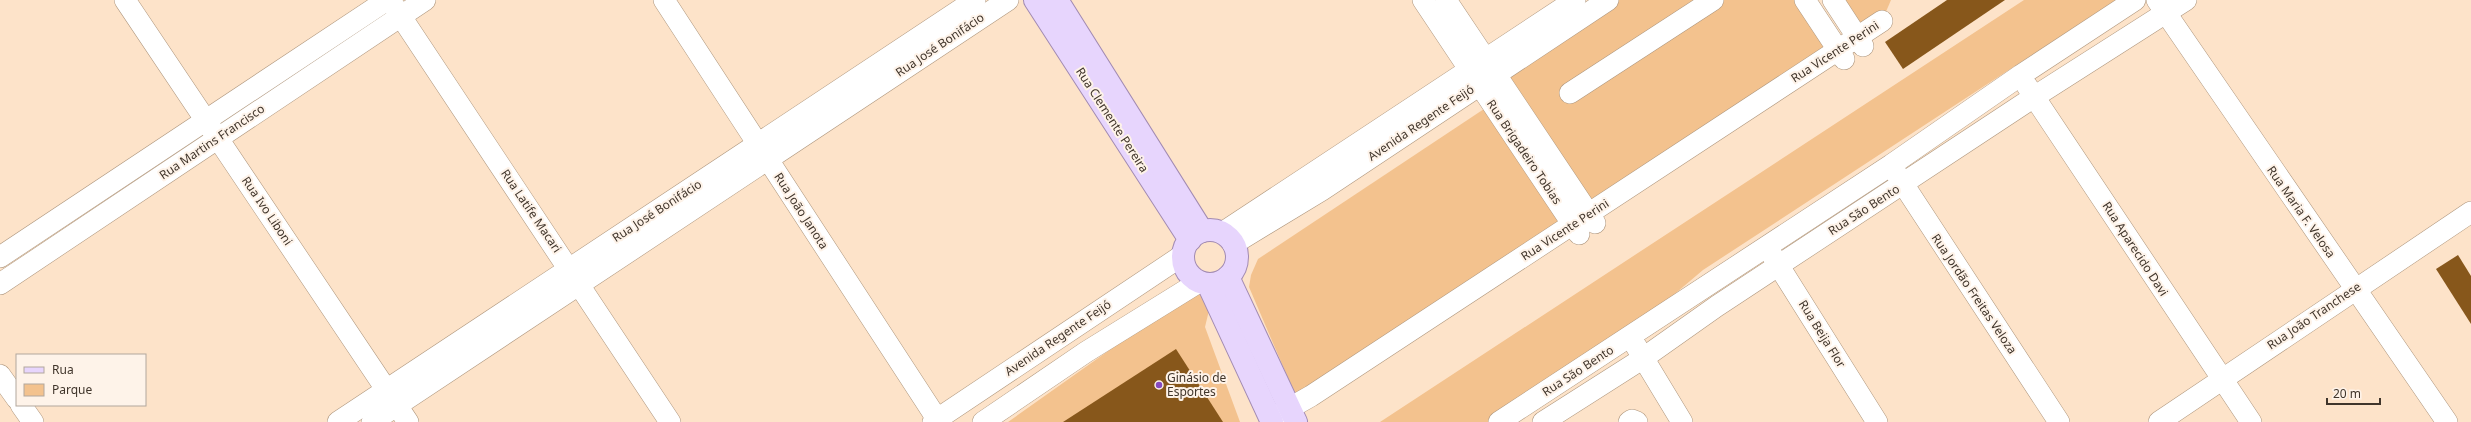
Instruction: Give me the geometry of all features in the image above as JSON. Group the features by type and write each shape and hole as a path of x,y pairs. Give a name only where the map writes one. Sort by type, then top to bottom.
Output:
{"main road":[{"name":"Rua Clemente Pereira","path":"1035,0 1206,241"},
{"name":"Rua Clemente Pereira","path":"1057,0 1206,241"},
{"path":"1212,281 1236,261 1206,241 1189,274 1212,281 1293,418"},
{"path":"1212,281 1271,421"}],"street":[{"name":"Rua Ivo Liboni","path":"125,0 398,406"},
{"name":"Rua Martins Francisco","path":"0,257 387,0"},
{"name":"Rua Martins Francisco","path":"0,284 218,138 396,8 425,0"},
{"name":"Rua João Janota","path":"664,0 936,421"},
{"name":"Rua José Bonifácio","path":"763,152 975,0"},
{"name":"Rua José Bonifácio","path":"372,422 398,406 574,277 763,152 1008,0"},
{"name":"Rua Brigadeiro Tobias","path":"1423,0 1483,72 1584,224"},
{"name":"Rua Brigadeiro Tobias","path":"1446,0 1483,72"},
{"name":"Avenida Regente Feijó","path":"1483,72 1575,0"},
{"name":"Avenida Regente Feijó","path":"936,421 1206,241 1317,182 1483,72 1608,0"},
{"path":"1570,93 1712,0"},
{"path":"1805,0 1841,54"},
{"name":"Rua Vicente Perini","path":"1271,421 1293,418 1860,41 1833,0"},
{"name":"Rua São Bento","path":"1499,422 1892,165 2021,75 2135,0"},
{"name":"Rua São Bento","path":"1543,422 1642,358 1779,265 2034,97 2161,7 2186,0"},
{"name":"Rua Maria F. Velosa","path":"2161,7 2447,422"},
{"name":"Rua Latife Macari","path":"396,8 670,422"},
{"name":"Rua Aparecido Davi","path":"2021,75 2220,379 2251,422"},
{"name":"Rua Jordão Freitas Veloza","path":"1892,165 1902,185 2059,422"},
{"name":"Rua João Tranchese","path":"2159,422 2220,379 2471,212"},
{"name":"Rua Beija Flor","path":"1767,246 1877,422"},
{"path":"983,422 1086,352 1212,281"},
{"path":"1071,330 1086,352"},
{"path":"1630,337 1682,422"},
{"path":"0,375 16,398"},
{"path":"22,406 33,422"},
{"name":"Rua José Bonifácio","path":"338,422 398,406"},
{"path":"1629,422 1632,420 1637,422"}],"green space":[{"path":"1608,0 1805,0 1838,50 1589,214 1496,74"},
{"path":"1833,0 1891,0 1882,21 1858,37"},
{"path":"2024,0 2116,0 1703,270 1572,381 1509,422 1380,422"},
{"path":"1487,107 1562,223 1297,399 1249,287 1251,275 1258,259"},
{"path":"1193,291 1211,302 1205,327 1240,422 1008,422"}],"building":[{"path":"1947,0 2005,0 1903,69 1885,42"},
{"path":"2458,255 2471,276 2471,324 2436,269"},
{"name":"Ginásio de Esportes","path":"1176,349 1223,422 1063,422"}],"place":[{"name":"Ginásio de Esportes","path":"1159,385"}]}
